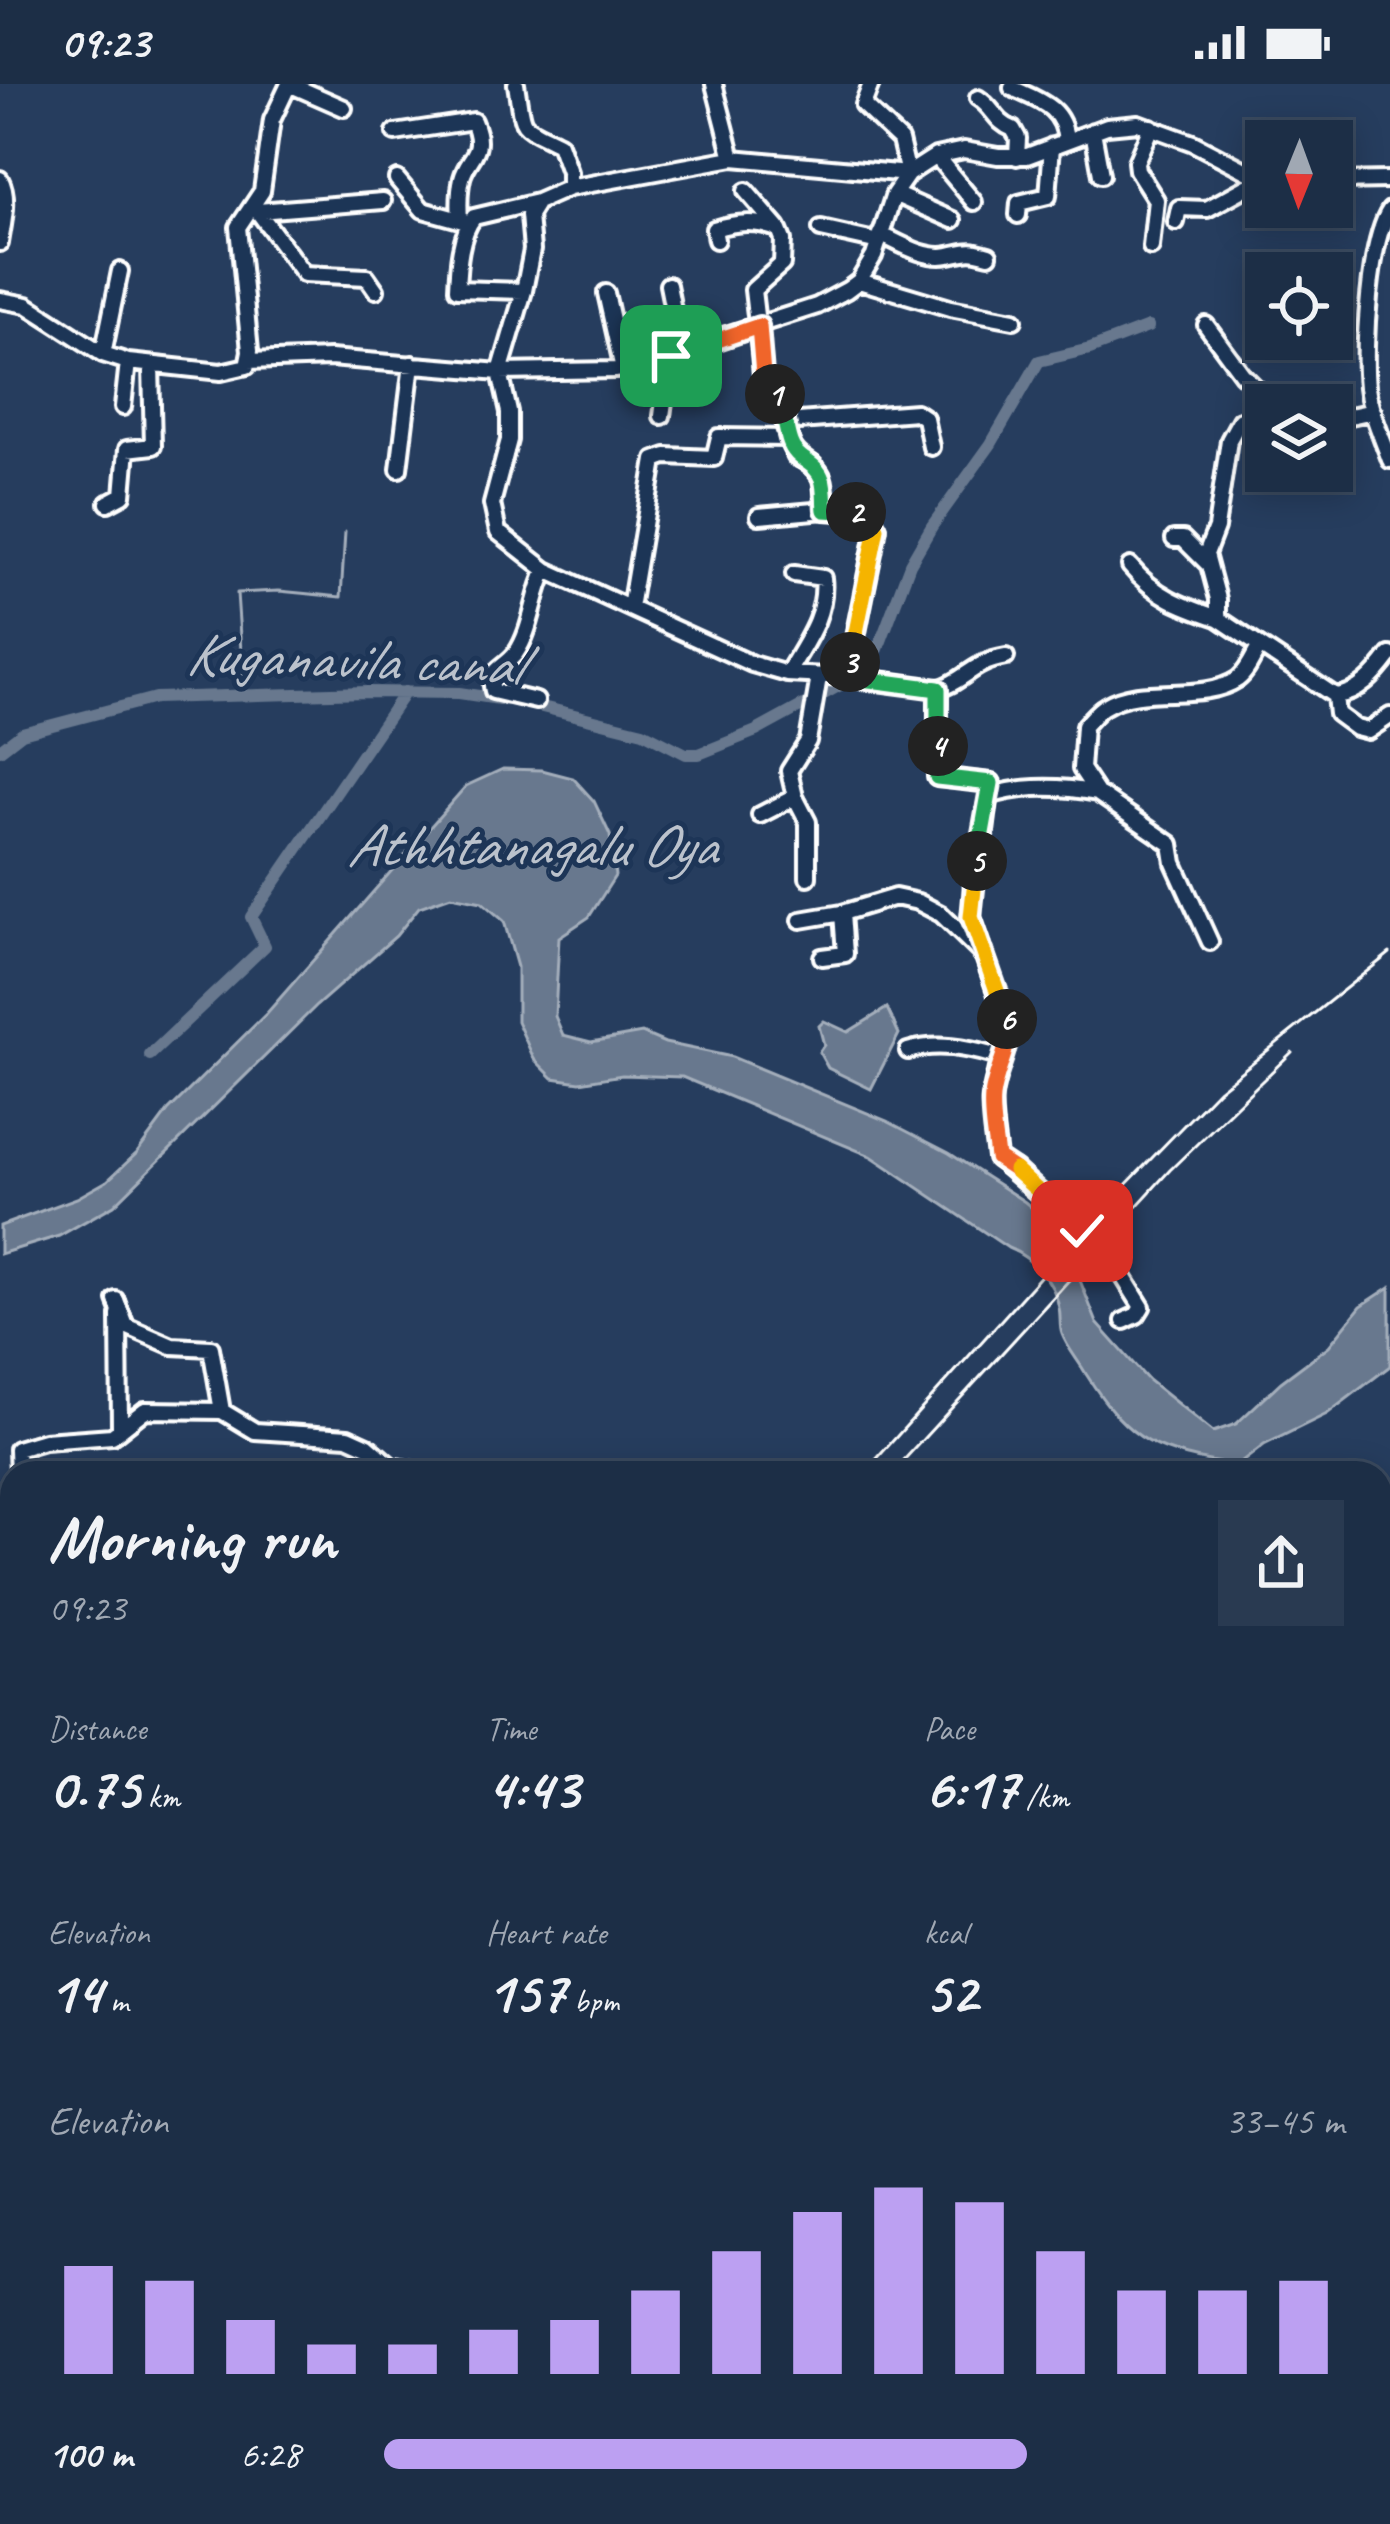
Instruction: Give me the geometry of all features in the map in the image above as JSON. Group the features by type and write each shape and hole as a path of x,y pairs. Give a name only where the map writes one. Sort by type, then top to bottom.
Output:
{"street":[{"path":"249,361 238,227 256,208 262,191 272,120 289,84 344,108"},
{"path":"516,84 520,121 530,132 559,145 575,187"},
{"path":"714,84 733,158"},
{"path":"871,84 863,105 900,140 908,174"},
{"path":"1012,88 1051,106 1066,130 1048,196 1018,203 1018,215"},
{"path":"978,98 990,106 997,121 1013,130 1018,139 1017,157"},
{"path":"395,133 473,121 477,146 475,160 463,174 457,289 524,291"},
{"path":"0,300 27,305 103,354 152,366 234,371 249,361 330,358 500,372 623,369 661,361 681,350 817,306 860,280 894,194 908,174 936,156 964,150 1017,157 1128,122 1193,143 1245,170"},
{"path":"1151,127 1136,162 1156,200 1151,247"},
{"path":"1094,131 1101,175"},
{"path":"936,156 974,202"},
{"path":"398,179 423,210 464,221 575,187 733,158 908,174"},
{"path":"0,179 5,206 0,243"},
{"path":"1353,181 1390,180"},
{"path":"1176,222 1179,208 1207,209 1245,189"},
{"path":"746,191 783,240 782,264 753,290 763,375 784,407 796,457 812,464 822,478 825,510"},
{"path":"894,194 953,220"},
{"path":"256,208 383,200"},
{"path":"537,202 529,214 532,250 524,291 500,372 509,412 509,440 492,504 498,532 546,571 752,664 788,674 938,689 978,663 1006,656"},
{"path":"256,208 304,274 367,277 376,290"},
{"path":"1390,210 1375,241 1366,372 1390,460"},
{"path":"716,240 713,229 745,222 778,230"},
{"path":"821,229 880,238 920,253 949,256 969,250 989,255"},
{"path":"103,354 120,272"},
{"path":"860,280 950,308 1014,320"},
{"path":"668,285 681,350"},
{"path":"606,293 623,369"},
{"path":"1371,302 1390,315"},
{"path":"1207,325 1252,384"},
{"path":"661,361 666,387 662,416"},
{"path":"123,407 128,362"},
{"path":"399,469 412,364"},
{"path":"108,502 123,495 127,449 153,446 152,366"},
{"path":"1353,415 1373,411"},
{"path":"630,608 655,460 666,456 714,458 719,437 916,412 926,418 931,447"},
{"path":"1218,618 1206,554 1216,528 1233,426 1245,420"},
{"path":"759,516 825,510 860,513 877,528 847,677"},
{"path":"1174,539 1184,539 1208,564"},
{"path":"1130,566 1149,589 1218,618 1335,696 1348,695 1366,682 1390,655"},
{"path":"536,700 493,691 490,682 492,674 515,653 546,571"},
{"path":"788,674 822,611 824,588 823,578 794,574"},
{"path":"1210,942 1174,863 1171,844 1097,793 1081,769 1084,727 1106,705 1162,691 1203,691 1225,685 1242,677 1259,647"},
{"path":"808,877 808,822 789,771 808,741 820,677"},
{"path":"938,689 937,777 991,783 971,917 1010,1034 998,1063 991,1101 997,1158 1111,1257 1142,1307 1137,1316 1124,1321"},
{"path":"1335,696 1336,714 1356,728 1368,730 1390,716"},
{"path":"989,796 1014,788 1097,793"},
{"path":"760,815 795,797"},
{"path":"801,920 895,897 941,914 986,957"},
{"path":"822,957 845,954 842,913"},
{"path":"908,1051 926,1045 978,1051 995,1056 998,1063"},
{"path":"120,1427 117,1305 126,1326 148,1337 172,1346 211,1348 222,1412"},
{"path":"18,1461 17,1449 112,1436 145,1410 222,1412 255,1431 348,1437 385,1461"}],"water":[{"name":"Athhtanagalu Oya","path":"503,769 542,770 573,778 594,801 610,835 615,876 589,917 559,937 555,1016 563,1035 591,1042 642,1033 665,1043 732,1057 887,1121 949,1153 1025,1202 1061,1233 1097,1323 1148,1380 1213,1432 1236,1424 1329,1346 1361,1306 1390,1287 1390,1366 1327,1414 1264,1445 1243,1461 1186,1456 1148,1441 1117,1416 1070,1349 1061,1331 1057,1298 1041,1271 871,1156 682,1077 622,1075 580,1082 553,1078 534,1059 517,1021 517,967 504,921 482,902 451,896 419,907 396,936 316,1006 114,1205 59,1236 0,1254 0,1226 77,1198 107,1181 137,1153 168,1111 267,1013 466,786"},
{"path":"887,1008 899,1034 871,1089 828,1068 819,1052 824,1045 819,1026 824,1021 848,1032"}],"waterway":[{"name":"Kuganavila canal","path":"526,703 643,732 686,754 699,754 756,731 844,683 878,649 910,564 991,444 1039,361 1090,349 1148,327"},
{"path":"244,695 237,593 279,591 341,597 345,532"},
{"name":"Kuganavila canal","path":"0,750 22,733 155,698 367,692 459,693 506,700"},
{"path":"150,1055 265,946 251,917 405,692"}],"railway":[{"path":"875,1461 1081,1231 1218,1090 1390,953"},
{"path":"903,1461 1170,1170 1292,1052"}],"route":[{"path":"671,356 759,326 763,375 784,407 796,457 812,464 822,478 825,510 860,513 877,528 847,677 938,689 937,777 991,783 971,917 1010,1034 998,1063 991,1101 997,1158 1082,1231"}]}
